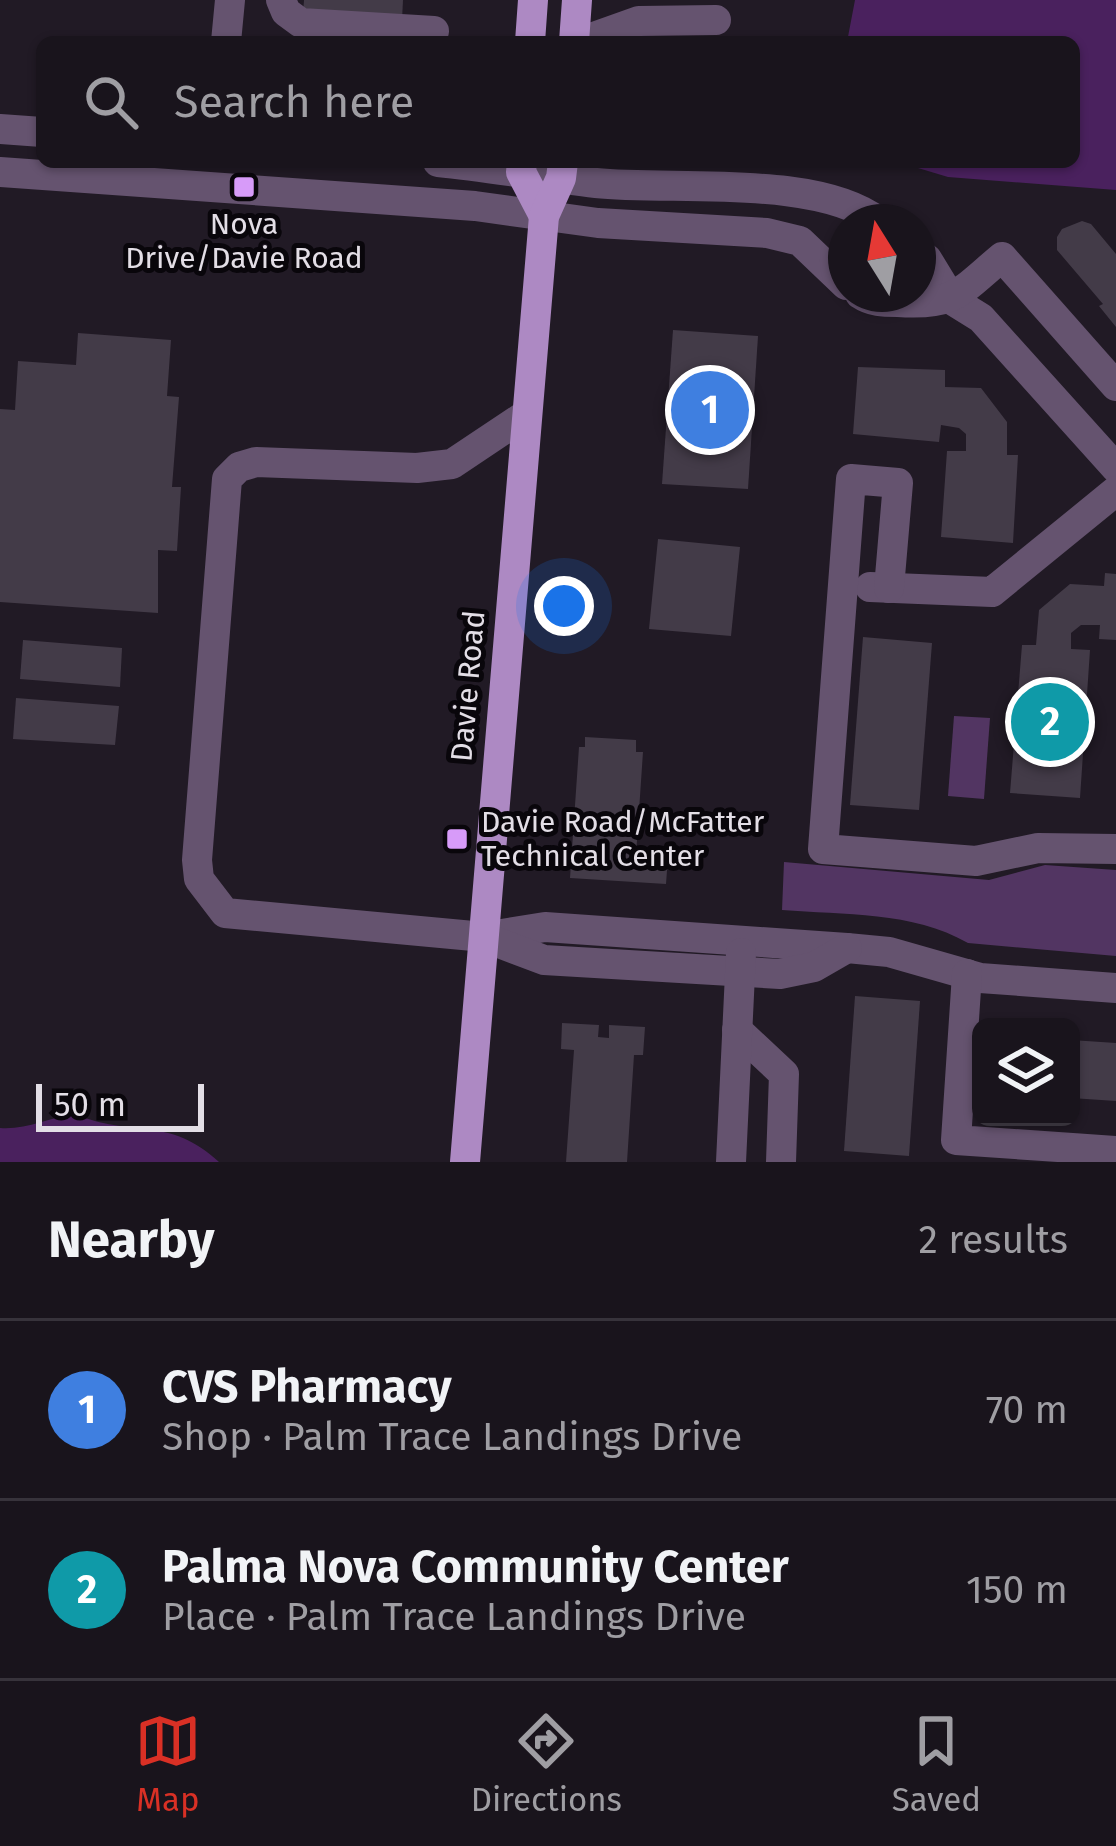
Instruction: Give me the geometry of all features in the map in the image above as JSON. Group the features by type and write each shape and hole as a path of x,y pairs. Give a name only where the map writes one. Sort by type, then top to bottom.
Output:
{"main road":[{"path":"530,36 532,0"},
{"path":"577,36 578,0"},
{"path":"522,168 544,216"},
{"name":"Davie Road","path":"465,1162 544,216 562,170"}],"street":[{"path":"227,36 230,0"},
{"path":"281,0 286,12 301,23 434,31"},
{"path":"589,36 640,11 716,21"},
{"path":"0,129 36,132"},
{"path":"562,170 600,183 771,176 841,204"},
{"path":"0,172 475,206 598,223 767,233 800,242 828,268"},
{"path":"767,233 771,176"},
{"path":"936,301 952,300 1002,257 1116,386"},
{"path":"936,274 952,300 982,318 1116,468"},
{"path":"1035,380 1079,344"},
{"path":"526,414 452,464 417,468 256,462 239,467 227,478 198,837 199,879 225,913 484,937 545,927 741,956 847,947 889,952 967,974 1116,988"},
{"path":"889,589 898,483 851,479 823,849 976,861 1038,848 1116,848"},
{"path":"843,584 992,592 1116,491"},
{"path":"731,1162 741,956"},
{"path":"967,974 956,1140 1116,1151"},
{"path":"737,1030 784,1074 781,1162"},
{"path":"733,1123 782,1125"}],"shaded area":[{"path":"855,0 1116,0 1116,190 948,177 918,168 1080,168 1080,36 848,36"},
{"path":"954,716 990,718 984,799 948,796"},
{"path":"784,862 989,880 1045,865 1116,870 1116,956 968,943 901,920 782,910"},
{"path":"75,1114 166,1132 201,1147 219,1162 0,1162 0,1128"}],"building":[{"path":"304,0 403,0 402,20 303,14"},
{"path":"1082,221 1091,224 1116,254 1116,327 1099,306 1103,304 1057,250 1062,229"},
{"path":"673,330 758,336 748,489 662,484"},
{"path":"78,333 171,340 167,396 179,397 172,487 181,487 177,551 158,550 158,613 0,602 0,409 15,410 18,361 76,365"},
{"path":"858,367 945,370 945,387 981,388 1007,422 1007,455 1018,455 1013,543 941,537 947,451 966,451 966,434 941,425 939,442 853,434"},
{"path":"658,539 740,547 731,636 649,629"},
{"path":"1105,573 1116,574 1116,640 1099,639 1100,625 1081,625 1071,633 1071,649 1090,650 1080,798 1010,793 1022,645 1036,645 1039,610 1070,584 1104,586"},
{"path":"863,637 932,643 919,810 850,805"},
{"path":"23,640 122,648 120,687 20,679"},
{"path":"16,698 119,706 115,745 13,739"},
{"path":"585,737 636,740 636,752 643,752 636,855 668,857 666,884 570,878 579,747 585,747"},
{"path":"855,996 920,1001 909,1156 844,1151"},
{"path":"562,1023 599,1025 598,1037 609,1038 609,1025 645,1027 643,1055 634,1055 627,1162 566,1162 574,1050 561,1049"},
{"path":"1080,1041 1116,1043 1116,1101 1080,1099"}],"place":[{"name":"Nova Drive/Davie Road","path":"244,187"},
{"name":"CVS Pharmacy","path":"710,410"},
{"name":"Palma Nova Community Center","path":"1050,722"},
{"name":"Davie Road/McFatter Technical Center","path":"457,839"}]}
